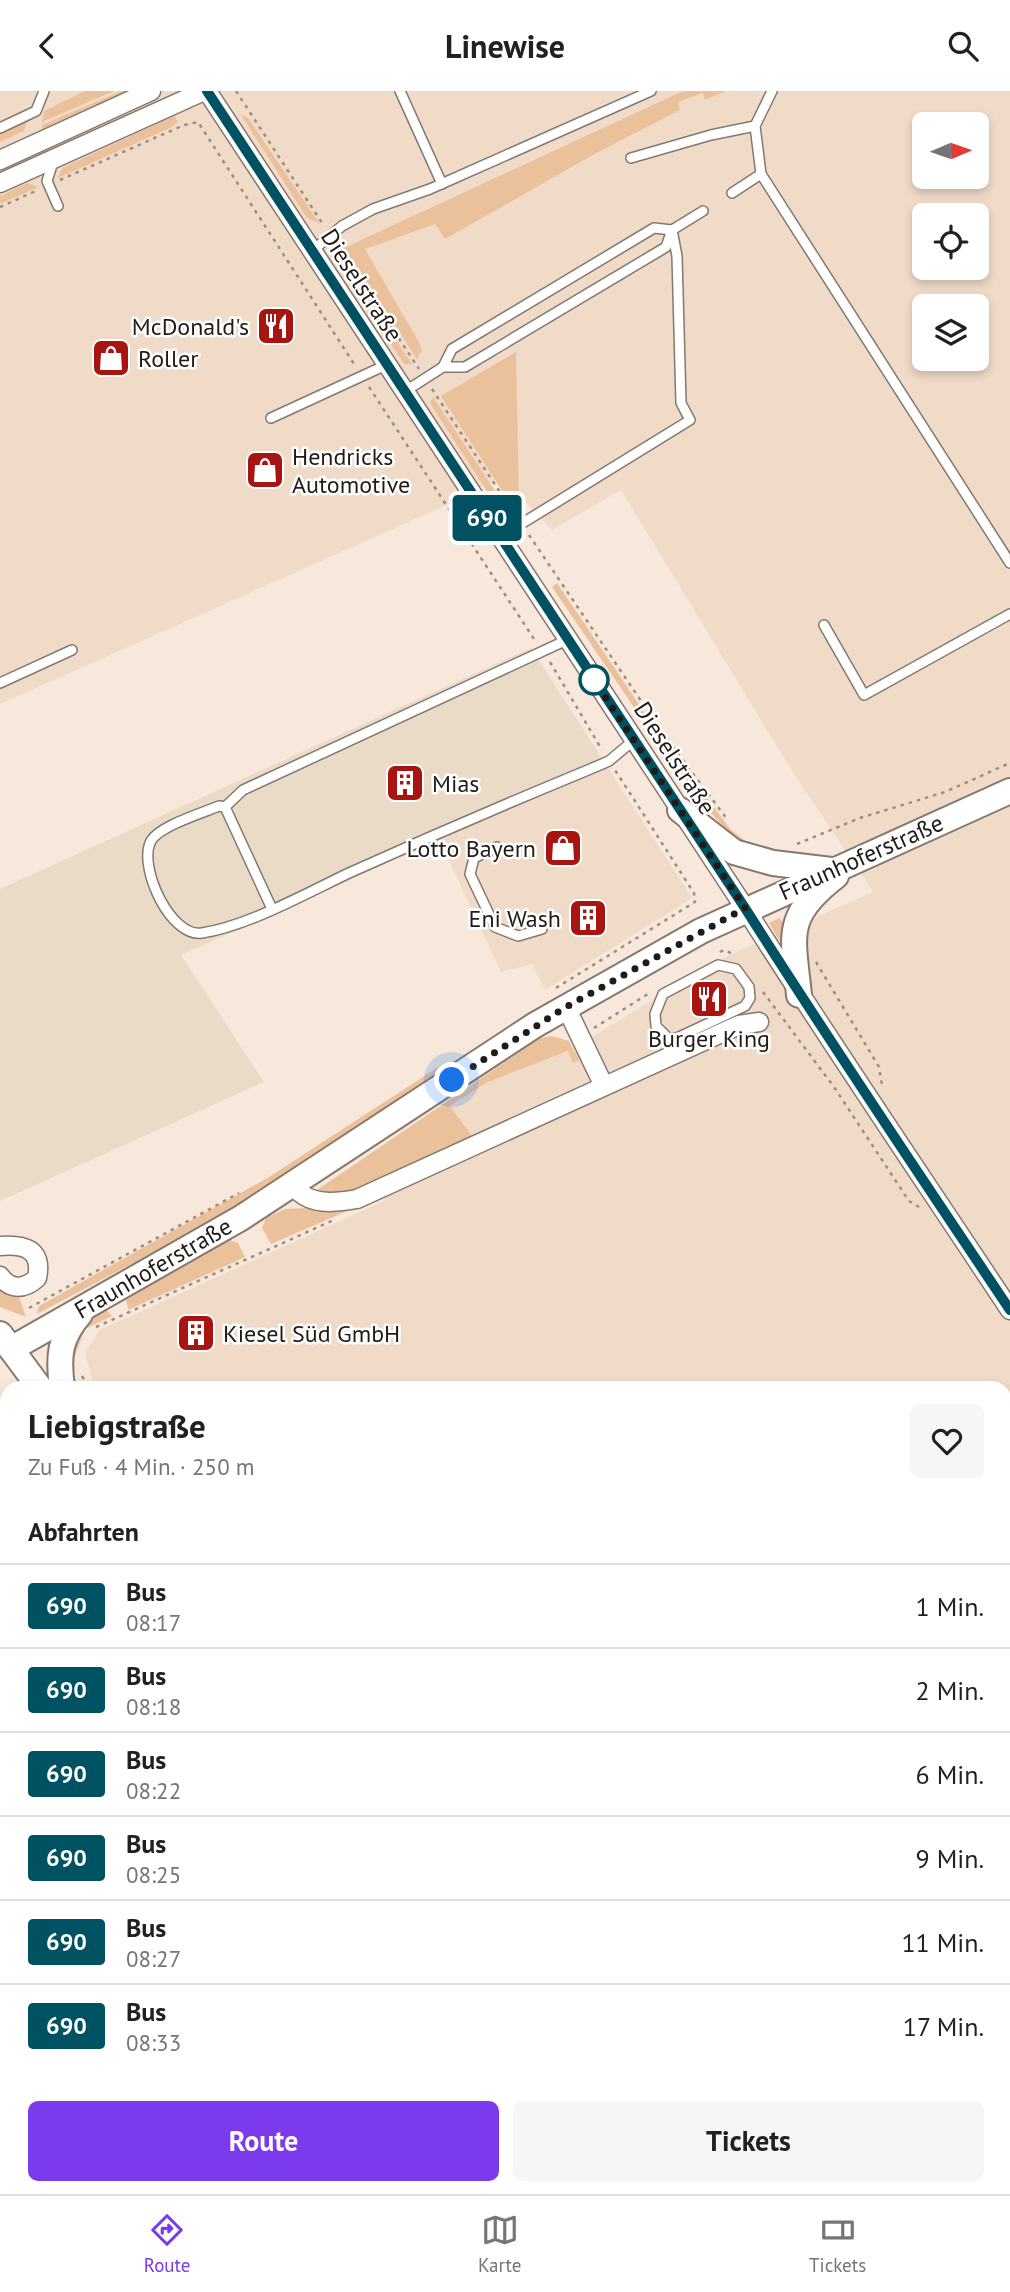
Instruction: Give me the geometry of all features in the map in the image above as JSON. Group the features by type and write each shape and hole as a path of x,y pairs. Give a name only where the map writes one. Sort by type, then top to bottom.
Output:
{"main road":[{"name":"Fraunhoferstraße","path":"6,1342 90,1317 295,1186 556,1000 745,908 1010,791"},
{"path":"680,810 734,852 773,863 832,870"},
{"path":"799,995 792,935 794,923 803,907 823,886 858,859"},
{"path":"61,1381 58,1363 61,1342 90,1317"},
{"path":"6,1342 35,1381"}],"street":[{"path":"0,160 151,91"},
{"path":"0,183 205,91"},
{"name":"Dieselstraße","path":"205,91 569,639 799,995 1010,1310"},
{"path":"556,1000 604,1086"},
{"path":"295,1186 300,1195 323,1202 357,1199 739,1025 759,1023"},
{"path":"0,1246 27,1247 37,1254 40,1266 37,1277 20,1288 13,1287 0,1276"}],"lane":[{"path":"0,128 36,111 44,91"},
{"path":"400,91 442,184"},
{"path":"311,252 373,209 442,184 651,91"},
{"path":"772,91 755,126 761,174 1010,563"},
{"path":"631,158 711,135 755,126"},
{"path":"54,159 48,183 58,206"},
{"path":"25,171 48,183"},
{"path":"732,193 761,174"},
{"path":"443,367 452,349 654,229 672,230 703,211"},
{"path":"404,393 443,367 464,367 666,247 672,230"},
{"path":"500,537 690,420 681,403 677,256 672,230"},
{"path":"271,418 386,365"},
{"path":"824,625 864,695 1010,614"},
{"path":"225,807 243,790 569,639"},
{"path":"0,683 72,650"},
{"path":"225,807 219,806 162,831 150,842 147,860 149,878 181,928 199,934 272,909 450,828 608,761 634,740"},
{"path":"225,807 272,909"},
{"path":"497,847 474,858 470,874 495,927 518,936 542,929"},
{"path":"718,965 736,969 749,987 750,997 745,1006 677,1038 668,1038 656,1026 656,1014 663,994 718,965"}],"path":[{"path":"236,91 664,735 732,826"},
{"path":"0,207 48,183 184,125 198,122 543,652 608,761 694,893 695,902 556,1000"},
{"path":"785,847 860,818 945,792 1010,763"},
{"path":"724,950 734,955"},
{"path":"811,954 880,1067 882,1089"},
{"path":"757,984 834,1087 909,1201 924,1209 938,1202"},
{"path":"29,1308 240,1192"},
{"path":"90,1317 340,1217"}],"shaded area":[{"path":"0,91 1010,91 1010,1381 92,1379 85,1352 100,1330 384,1201 384,1151 488,1082 568,1051 721,959 873,892 792,771 621,490 552,530 502,476 440,508 0,704"},
{"path":"85,91 114,91 42,122 44,111"},
{"path":"121,91 137,91 42,133 42,125"},
{"path":"683,91 726,91 705,100 703,93 678,102 680,110 598,152 445,239 435,224 365,249 420,344 422,350 417,359 344,248"},
{"path":"241,115 248,118 320,224 307,218"},
{"path":"174,116 178,122 172,127 58,178 62,168"},
{"path":"27,121 24,131 0,142 0,133"},
{"path":"27,183 38,187 0,204 0,196"},
{"path":"337,252 412,364 404,364 334,258"},
{"path":"516,352 519,501 512,506 441,396"},
{"path":"433,397 507,509 499,510 430,403"},
{"path":"557,583 653,725 646,725 552,587"},
{"path":"531,648 606,765 181,955 264,1082 0,1201 0,889"},
{"path":"663,738 731,830 752,846 751,850 725,828 702,801 659,744"},
{"path":"606,765 692,898 545,990 532,964 501,972 439,839"},
{"path":"779,918 786,925 785,950 769,923"},
{"path":"552,1036 569,1041 579,1060 573,1063 568,1051 488,1082 450,1106 474,1139 351,1191 333,1194 317,1190 540,1038"},
{"path":"446,1062 446,1070 267,1187 37,1314 39,1306 269,1177"},
{"path":"306,1208 339,1212 354,1208 271,1244 262,1228 266,1218 285,1209"},
{"path":"227,1239 238,1243 245,1257 128,1310 126,1297"},
{"path":"0,1290 8,1296 19,1297 26,1317 0,1307"},
{"path":"105,1308 112,1316 85,1329 74,1358 65,1358 81,1322"}],"bus line":[{"name":"690","path":"207,91 745,908 783,972 869,1096 1010,1310"}],"place":[{"name":"McDonald's","path":"276,326"},
{"name":"Roller","path":"111,358"},
{"name":"Hendricks Automotive","path":"265,470"},
{"name":"Mias","path":"405,783"},
{"name":"Lotto Bayern","path":"563,848"},
{"name":"Eni Wash","path":"588,918"},
{"name":"Burger King","path":"709,999"},
{"name":"Kiesel Süd GmbH","path":"196,1333"}],"route":[{"path":"452,1080 535,1025 745,908 594,680"}]}
